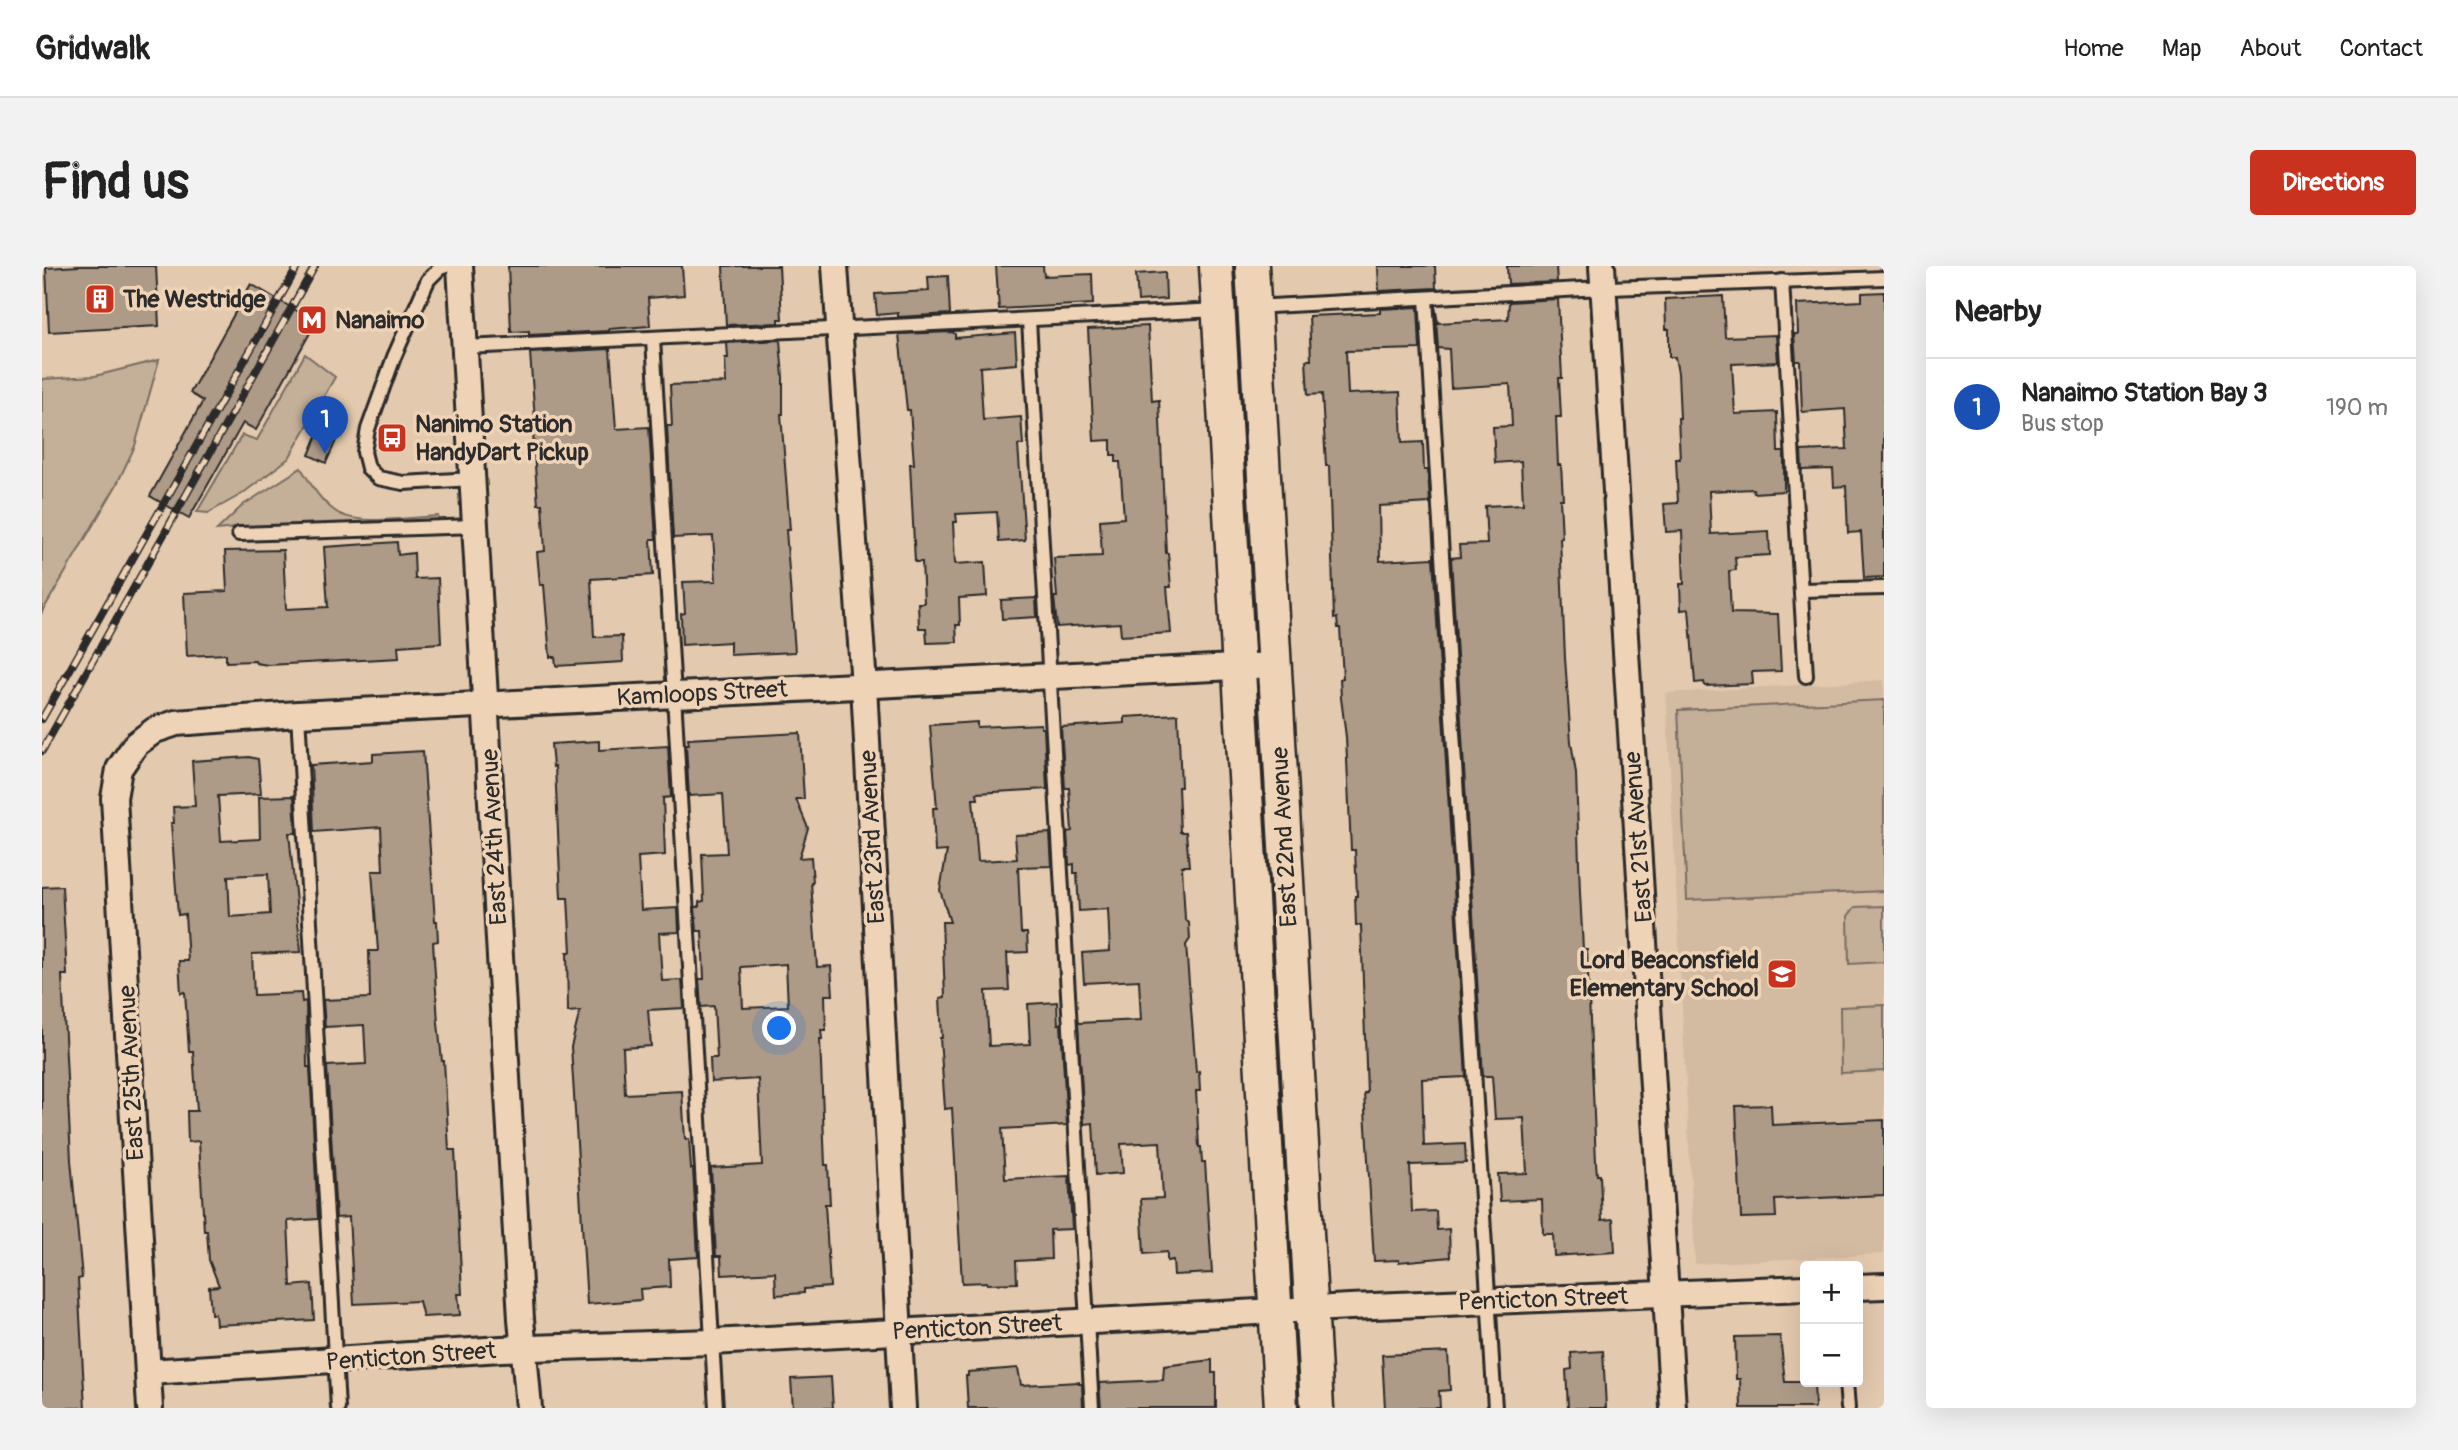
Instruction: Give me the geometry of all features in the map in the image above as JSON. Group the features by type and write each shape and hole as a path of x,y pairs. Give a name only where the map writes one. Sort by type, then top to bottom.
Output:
{"street":[{"name":"East 24th Avenue","path":"460,266 529,1408"},
{"name":"East 23rd Avenue","path":"835,266 864,686 903,1408"},
{"name":"East 22nd Avenue","path":"1216,266 1281,1408"},
{"name":"East 22nd Avenue","path":"1252,266 1317,1408"},
{"name":"East 21st Avenue","path":"1602,277 1674,1408"},
{"name":"Kamloops Street","path":"136,744 155,730 176,723 298,714 1274,665"},
{"name":"East 25th Avenue","path":"136,744 119,769 114,798 149,1408"},
{"path":"1863,1287 1884,1286"},
{"name":"Penticton Street","path":"149,1372 524,1348 712,1342 1312,1309 1800,1288"}],"lane":[{"path":"446,266 428,279 368,429 364,452 368,468 378,478 403,483 473,479"},
{"path":"1254,307 1426,298 1602,277 1782,281 1884,278"},
{"path":"1782,281 1806,676"},
{"path":"1426,298 1495,1408"},
{"path":"465,347 1219,310"},
{"path":"1028,320 1092,1408"},
{"path":"653,339 716,1408"},
{"path":"239,534 476,526"},
{"path":"1802,590 1884,588"},
{"path":"298,714 338,1408"},
{"path":"1846,1387 1848,1408"}],"shaded area":[{"path":"1223,266 1238,266 1258,625 1250,625"},
{"path":"305,354 335,377 289,458 242,494 208,513 197,512 242,435 257,440"},
{"path":"159,360 135,446 116,486 42,612 42,379 95,376"},
{"path":"301,468 324,502 344,516 370,520 438,516 439,521 340,527 253,526 217,530 243,505"},
{"name":"Lord Beaconsfield Elementary School","path":"1884,680 1884,1254 1695,1264 1666,693"},
{"path":"1884,700 1884,891 1687,900 1678,710"},
{"path":"1261,704 1300,1276 1286,1277 1256,705"},
{"path":"1884,906 1884,962 1849,964 1848,916 1855,907"},
{"path":"1884,1005 1884,1071 1841,1073 1840,1007"}],"building":[{"name":"The Westridge","path":"156,266 159,326 49,332 46,268"},
{"path":"508,266 682,266 684,295 648,298 650,326 529,335 529,331 511,332"},
{"path":"723,266 779,266 782,319 779,319 779,323 726,325"},
{"path":"996,266 1043,266 1044,276 1092,274 1093,304 999,309"},
{"path":"1378,266 1435,266 1436,288 1379,291"},
{"path":"1507,266 1556,266 1557,282 1508,284"},
{"path":"1165,272 1166,299 1138,301 1136,274"},
{"path":"948,276 950,314 898,317 898,313 877,315 875,294 929,291 928,277"},
{"path":"251,284 316,322 256,430 243,423 189,518 150,496 203,401 190,393"},
{"path":"1884,292 1884,577 1864,578 1861,532 1848,533 1846,486 1834,487 1833,469 1802,470 1801,451 1847,449 1845,409 1802,412 1800,361 1796,361 1794,334 1798,334 1797,304 1862,301 1862,293"},
{"path":"1723,296 1725,337 1776,335 1778,362 1732,364 1735,414 1777,412 1778,452 1784,452 1784,491 1709,491 1711,534 1769,531 1770,555 1735,557 1736,570 1729,571 1731,613 1778,614 1781,671 1752,672 1753,684 1705,686 1704,682 1695,683 1689,609 1681,610 1680,584 1684,584 1682,531 1666,532 1664,504 1678,503 1676,459 1680,459 1680,418 1678,373 1675,357 1669,357 1665,299"},
{"path":"1558,299 1562,378 1559,378 1561,417 1556,417 1563,499 1560,499 1560,538 1565,658 1576,773 1583,949 1587,949 1597,1175 1600,1175 1602,1220 1613,1219 1615,1252 1554,1256 1553,1234 1543,1234 1542,1199 1500,1201 1498,1174 1527,1173 1524,1118 1495,1119 1492,1076 1483,1076 1451,558 1460,557 1459,545 1487,544 1485,506 1523,504 1521,461 1495,463 1493,427 1512,426 1510,384 1451,388 1449,349 1438,348 1435,306 1438,323 1508,319 1509,302"},
{"path":"1418,307 1420,349 1346,351 1348,394 1400,392 1402,443 1423,442 1424,470 1428,470 1430,503 1379,506 1380,561 1433,558 1466,1077 1422,1079 1424,1146 1465,1144 1466,1163 1410,1165 1412,1212 1436,1211 1437,1230 1449,1229 1450,1257 1399,1262 1374,1261 1364,1093 1367,1093 1361,925 1356,925 1355,850 1351,850 1346,737 1340,679 1343,678 1340,628 1337,618 1334,619 1329,466 1326,466 1322,394 1308,395 1306,360 1311,360 1309,316 1380,313 1380,309"},
{"path":"1148,326 1152,401 1159,400 1166,553 1171,587 1167,587 1171,633 1121,636 1120,623 1057,627 1054,558 1102,556 1100,520 1124,518 1120,462 1116,462 1116,455 1111,455 1111,440 1094,441 1088,329"},
{"path":"952,332 955,338 1015,333 1017,364 980,367 983,420 1021,417 1023,445 1018,445 1025,540 999,542 997,512 956,514 957,522 953,522 955,564 985,562 987,596 959,598 960,625 956,625 957,642 927,643 926,628 919,628 918,603 924,603 922,562 915,562 910,464 914,464 910,410 907,410 899,334"},
{"path":"780,340 783,377 781,414 790,530 786,530 795,652 730,655 730,642 682,645 681,614 685,613 683,582 716,581 713,536 673,538 667,426 672,426 670,385 726,383 727,343"},
{"path":"610,349 616,429 649,427 656,539 651,539 653,575 591,579 594,637 622,636 623,662 556,666 555,657 550,657 544,585 540,585 537,552 545,551 542,504 538,504 535,466 533,433 536,433 530,353"},
{"path":"324,419 342,427 326,463 309,455"},
{"path":"397,542 398,555 414,553 415,579 438,578 441,643 398,646 399,658 268,665 255,661 226,662 226,654 187,656 184,593 227,591 225,551 283,550 286,609 328,607 324,547"},
{"path":"1036,598 1037,617 1002,619 1001,600"},
{"path":"1178,714 1180,832 1186,832 1189,866 1182,866 1185,919 1189,923 1190,939 1186,945 1196,1072 1199,1071 1200,1091 1196,1091 1199,1147 1202,1162 1205,1162 1212,1273 1174,1275 1173,1260 1167,1261 1167,1252 1144,1254 1141,1199 1163,1198 1160,1142 1121,1144 1123,1173 1096,1175 1093,1123 1084,1124 1078,1023 1141,1020 1139,980 1084,983 1082,953 1110,951 1108,909 1079,911 1077,873 1074,873 1074,864 1069,865 1067,832 1072,831 1069,788 1065,788 1061,727 1125,723 1125,717"},
{"path":"977,722 977,727 1041,724 1041,728 1044,728 1047,789 977,793 978,799 973,799 978,861 1017,859 1015,835 1050,833 1052,866 1018,867 1021,933 1027,933 1028,952 1007,953 1009,990 986,991 989,1046 1030,1044 1028,1004 1057,1002 1058,1024 1061,1024 1067,1125 1002,1129 1005,1179 1069,1176 1072,1229 1050,1230 1051,1259 1016,1261 1017,1283 962,1283 952,1108 945,1109 940,1038 940,998 945,997 942,922 950,922 940,890 947,851 935,852 933,808 937,808 930,725"},
{"path":"800,733 804,799 796,799 808,828 799,858 811,857 817,967 831,966 833,995 825,995 826,1030 821,1030 820,1039 825,1165 828,1165 830,1204 825,1204 830,1287 804,1289 804,1293 776,1295 775,1272 722,1275 721,1256 716,1256 711,1168 762,1165 758,1079 711,1082 710,1058 717,1058 714,1006 701,1007 699,979 704,979 702,931 697,931 695,907 699,907 699,902 704,901 702,854 727,853 723,794 689,796 686,745 689,745 688,739","holes":["786,964 788,1006 743,1008 741,967"]},
{"path":"599,741 599,750 668,746 671,797 663,798 665,855 638,857 641,910 678,908 679,932 659,933 662,981 682,980 684,1008 648,1010 651,1046 623,1048 625,1094 682,1091 685,1139 689,1139 693,1169 698,1257 669,1259 670,1287 640,1289 641,1300 587,1304 571,1047 580,1011 568,1012 567,952 571,952 568,898 561,898 555,766 553,767 551,744"},
{"path":"423,751 437,921 438,941 433,942 438,1023 444,1061 449,1150 455,1150 462,1294 458,1294 460,1315 423,1317 419,1301 354,1304 349,1217 336,1218 327,1066 366,1064 364,1025 325,1027 323,1000 370,998 369,951 378,951 372,871 383,871 381,827 314,832 311,765 373,761 373,754"},
{"path":"249,757 258,759 261,794 218,796 221,841 260,839 259,797 294,796 296,833 289,833 301,952 252,954 254,995 301,993 302,1002 306,1001 307,1067 310,1067 318,1219 288,1221 291,1286 312,1284 314,1320 216,1325 215,1314 211,1314 209,1287 219,1286 209,1260 207,1231 204,1231 199,1141 188,1142 187,1111 197,1111 193,1051 189,1051 185,992 181,993 179,961 188,961 185,914 178,915 171,823 174,823 173,807 195,806 192,761","holes":["268,874 270,914 230,917 228,876"]},
{"path":"62,886 67,975 62,975 71,1160 82,1278 78,1279 85,1408 42,1408 42,887"},
{"path":"1771,1105 1772,1125 1884,1120 1884,1195 1775,1200 1776,1217 1741,1218 1736,1106"},
{"path":"1780,1336 1785,1382 1800,1382 1800,1387 1814,1387 1815,1408 1741,1408 1740,1379 1736,1379 1735,1337"},
{"path":"1603,1351 1606,1408 1568,1408 1566,1370 1572,1369 1571,1353"},
{"path":"1448,1352 1450,1390 1439,1391 1440,1408 1385,1408 1382,1355"},
{"path":"1212,1360 1212,1373 1216,1373 1216,1408 1101,1408 1099,1383 1163,1380 1164,1366"},
{"path":"1018,1368 1021,1385 1079,1382 1082,1384 1083,1408 968,1408 968,1372"},
{"path":"831,1377 833,1408 793,1408 791,1379"}],"railway":[{"path":"42,719 298,266"},
{"path":"42,751 315,266"}],"place":[{"name":"The Westridge","path":"100,299"},
{"name":"Nanaimo","path":"312,320"},
{"name":"Nanimo Station HandyDart Pickup","path":"392,438"},
{"name":"Nanaimo Station Bay 3","path":"325,454"},
{"name":"Lord Beaconsfield Elementary School","path":"1782,974"}]}
